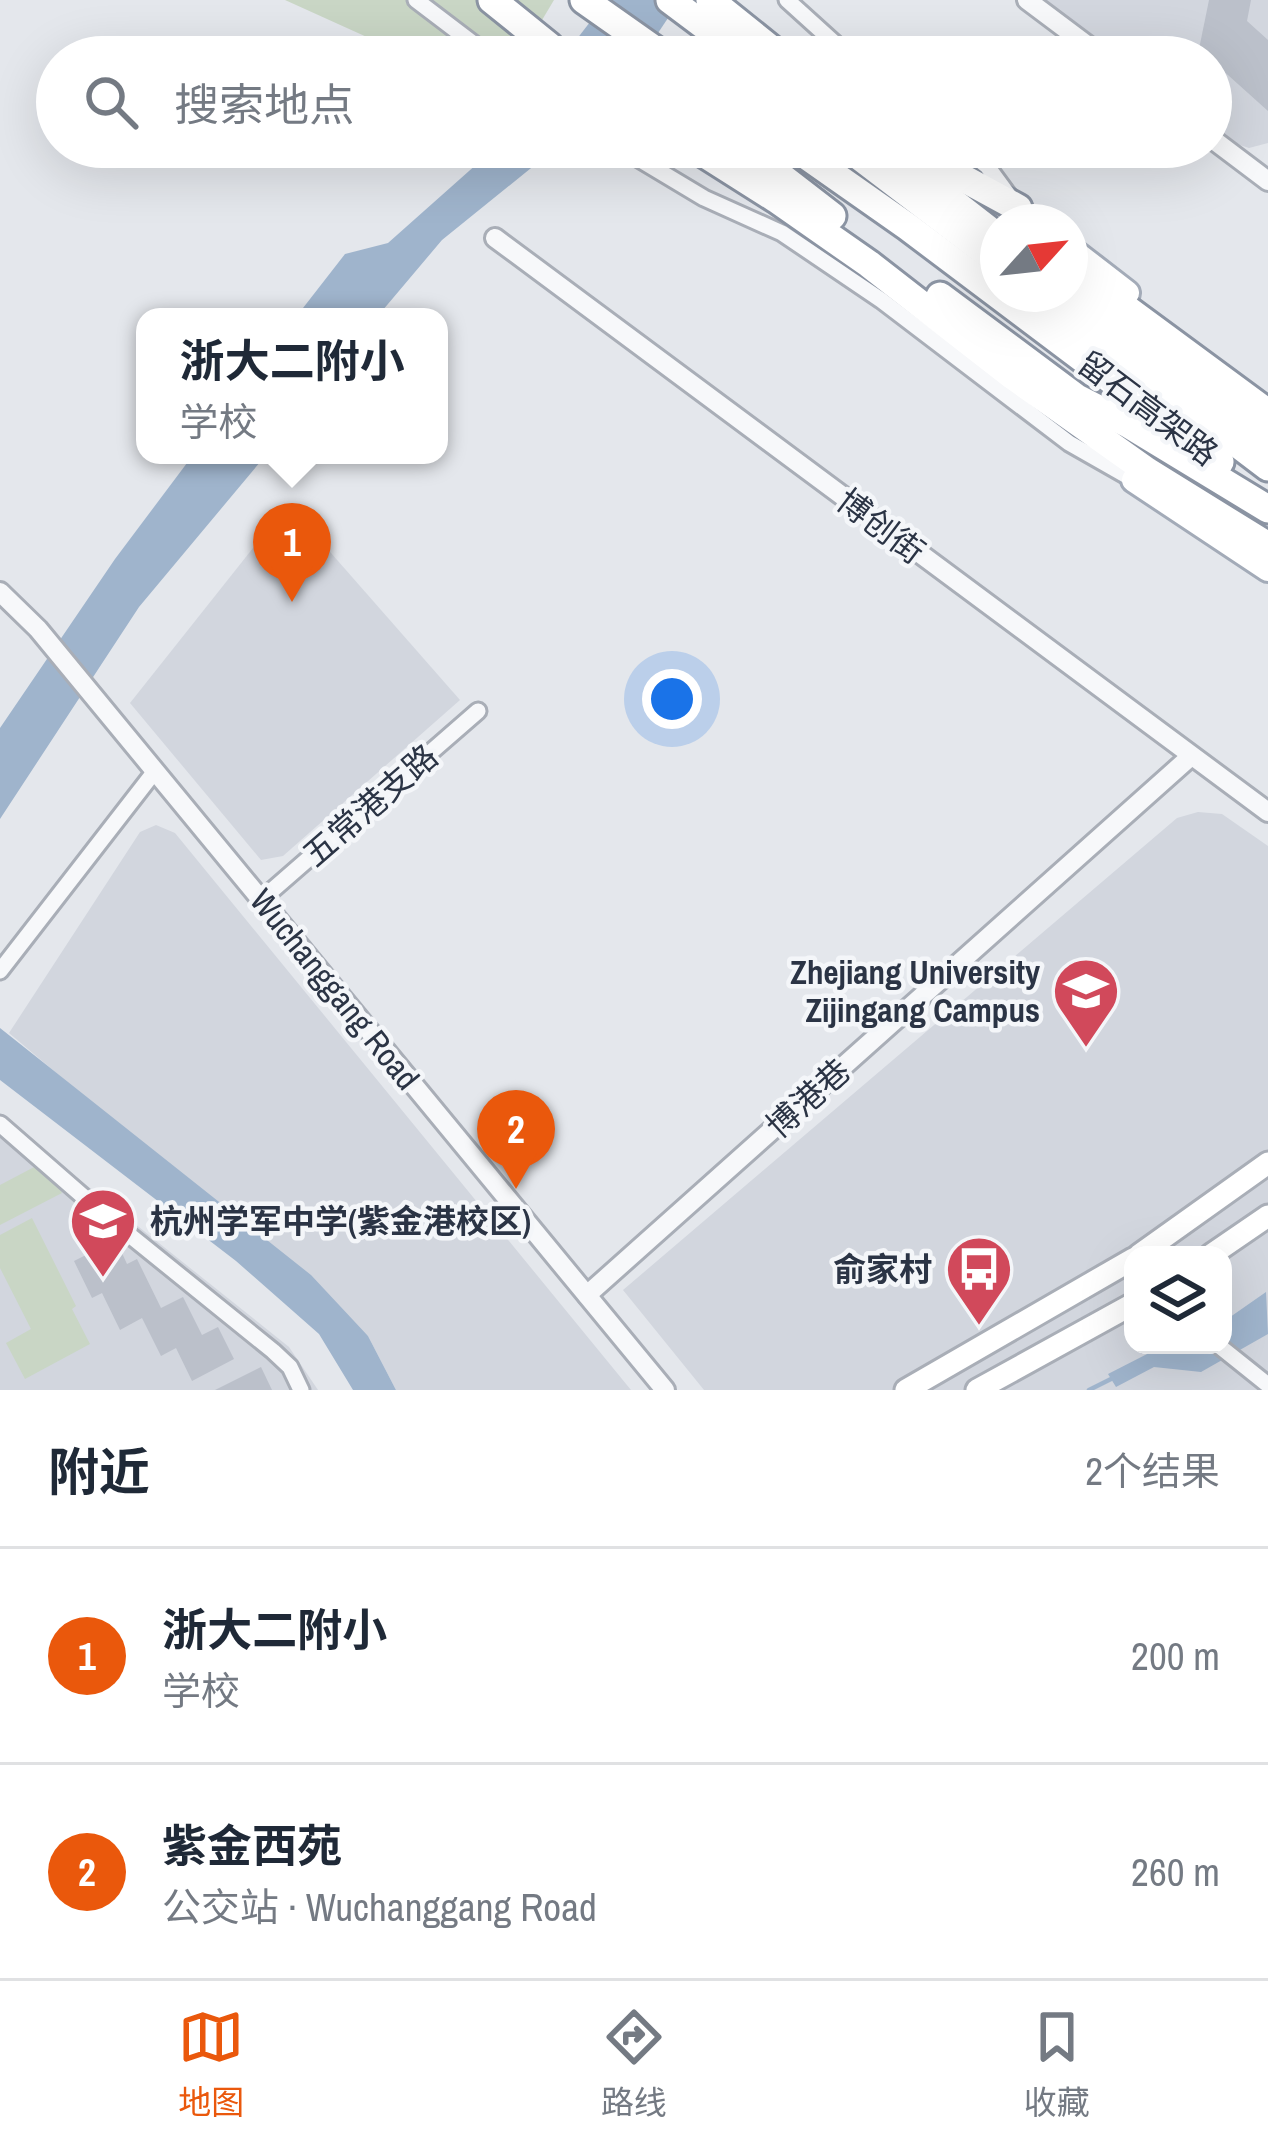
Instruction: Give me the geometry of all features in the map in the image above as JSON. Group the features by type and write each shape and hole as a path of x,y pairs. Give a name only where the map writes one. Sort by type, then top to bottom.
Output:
{"highway":[{"path":"492,0 538,36"},
{"path":"572,0 610,36"},
{"path":"584,0 635,36"},
{"path":"656,0 703,36"},
{"path":"670,0 718,36"},
{"path":"713,3 755,36"},
{"path":"725,168 868,264 1147,471 1268,546"},
{"path":"771,168 1077,398 1268,509"},
{"name":"留石高架路","path":"824,168 1268,499"},
{"path":"875,168 980,248"},
{"path":"909,168 980,223"},
{"path":"941,168 1000,204"},
{"path":"1088,284 1268,440"},
{"path":"1088,303 1268,413"},
{"name":"留石高架路","path":"1064,312 1268,467"},
{"path":"1013,376 1134,480"}],"main road":[{"path":"1088,264 1268,400"},
{"path":"1134,480 1268,569"},
{"path":"1151,1246 1268,1163"},
{"path":"1224,1246 1268,1216"},
{"path":"905,1390 1124,1264"},
{"path":"977,1390 1124,1309"}],"street":[{"path":"416,0 463,36"},
{"path":"787,0 827,36"},
{"path":"1027,0 1075,36"},
{"path":"1232,152 1265,173"},
{"path":"654,168 704,198 782,233 881,300 1069,442 1134,480"},
{"path":"988,168 1012,204"},
{"name":"博创街","path":"495,238 1268,812"},
{"name":"Wuchanggang Road","path":"0,592 38,629 665,1390"},
{"name":"五常港支路","path":"261,900 478,711"},
{"name":"博港巷","path":"587,1295 1190,757"},
{"path":"0,971 155,771"},
{"path":"0,1124 273,1351 290,1367 302,1390"},
{"path":"1229,1354 1268,1384"}],"shaded area":[{"path":"1046,0 1268,0 1268,143 1249,148 1232,142 1232,36 1093,36"},
{"path":"288,504 460,700 283,856 261,860 130,703"},
{"name":"Zhejiang University Zijingang Campus","path":"1198,812 1222,814 1268,846 1268,1390 704,1390 623,1290 1177,818"},
{"path":"156,825 175,833 631,1390 396,1390 368,1336 9,1033 140,832"},
{"name":"杭州学军中学(紫金港校区)","path":"0,1116 289,1347 318,1390 0,1390"}],"green space":[{"path":"285,0 554,0 533,36 365,36"},
{"path":"38,1165 53,1176 62,1193 0,1225 0,1185"},
{"path":"32,1218 90,1344 25,1379 6,1343 31,1329 0,1268 0,1235"}],"water":[{"path":"607,0 680,0 656,36 579,36"},
{"path":"472,168 531,168 442,240 385,308 303,308 345,254 388,243"},
{"path":"186,464 258,464 139,607 0,819 0,728"},
{"path":"0,1028 311,1275 368,1336 396,1390 353,1390 319,1334 236,1261 0,1080"},
{"path":"1266,1292 1268,1334 1201,1372 1154,1367 1116,1387 1108,1374 1147,1354 1232,1354 1232,1316"}],"building":[{"path":"1209,0 1251,0 1247,21 1268,40 1268,111 1232,79 1232,36 1202,36"},
{"path":"116,1240 127,1264 137,1259 161,1308 183,1297 202,1335 218,1327 234,1359 192,1381 176,1348 161,1356 142,1318 120,1330 102,1293 92,1298 74,1261"},
{"path":"261,1367 272,1390 215,1390"}],"waterway":[{"path":"1089,1390 1113,1378"}],"place":[{"name":"浙大二附小","path":"292,602"},
{"name":"Zhejiang University Zijingang Campus","path":"1086,1050"},
{"name":"紫金西苑","path":"516,1189"},
{"name":"杭州学军中学(紫金港校区)","path":"103,1280"},
{"name":"俞家村","path":"979,1328"}]}
